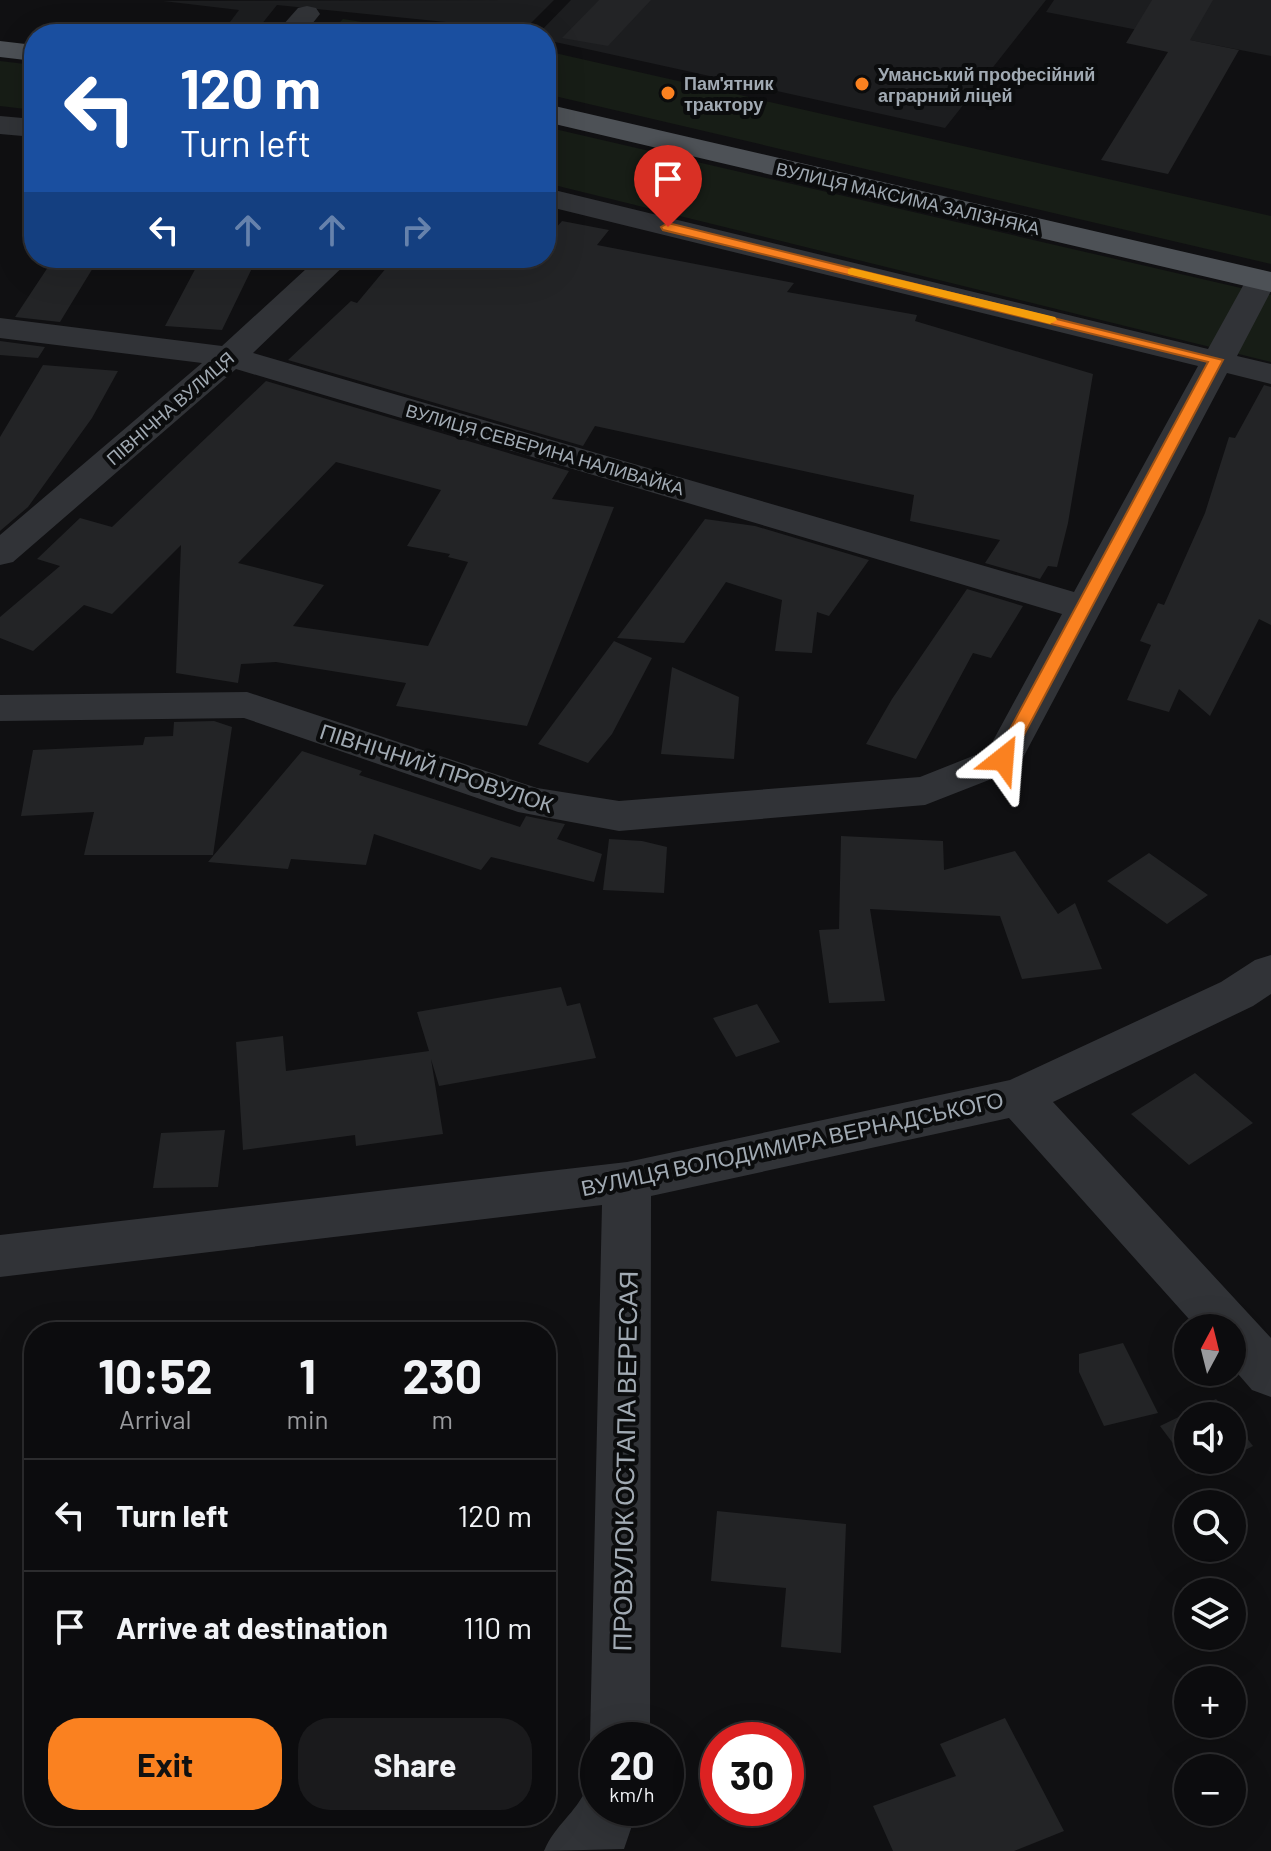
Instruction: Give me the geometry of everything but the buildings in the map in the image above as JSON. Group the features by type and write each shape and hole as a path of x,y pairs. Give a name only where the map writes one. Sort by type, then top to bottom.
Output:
{"main road":[{"path":"0,49 24,52"},
{"name":"ВУЛИЦЯ МАКСИМА ЗАЛІЗНЯКА","path":"556,115 1266,281"}],"street":[{"path":"298,24 307,14"},
{"path":"0,125 24,127"},
{"path":"556,199 1271,374"},
{"name":"ПІВНІЧНА ВУЛИЦЯ","path":"0,554 230,357 325,268"},
{"name":"ПІВНІЧНИЙ ПРОВУЛОК","path":"0,708 247,705 533,802 619,816 925,791 1003,759 1216,360 1266,281"},
{"name":"ВУЛИЦЯ СЕВЕРИНА НАЛИВАЙКА","path":"0,328 230,357 1082,607"},
{"name":"ВУЛИЦЯ ВОЛОДИМИРА ВЕРНАДСЬКОГО","path":"0,1256 627,1182 1019,1097 1237,994 1271,972"},
{"path":"1019,1097 1216,1314"},
{"name":"ПРОВУЛОК ОСТАПА ВЕРЕСАЯ","path":"620,1722 627,1182"},
{"path":"1246,1347 1271,1374"},
{"path":"575,1851 602,1826"}],"shaded area":[{"path":"554,0 530,24 465,24 277,5 262,24 251,24 230,22 239,10 163,1"},
{"name":"Уманський професійний аграрний ліцей","path":"571,0 1046,0 945,128 556,42 556,24 548,24"},
{"path":"1054,0 1271,0 1271,56 1046,12"},
{"path":"343,19 375,24 338,24"},
{"path":"556,53 1271,216 1271,264 556,96"},
{"path":"0,61 24,64 24,109 0,106"},
{"path":"556,129 1271,295 1271,362 556,185"}],"slow traffic":[{"path":"852,272 1050,320"}],"place":[{"name":"Уманський професійний аграрний ліцей","path":"862,84"},
{"name":"Пам'ятник трактору","path":"668,93"}],"route":[{"path":"668,227 1216,360 1003,759"}]}
